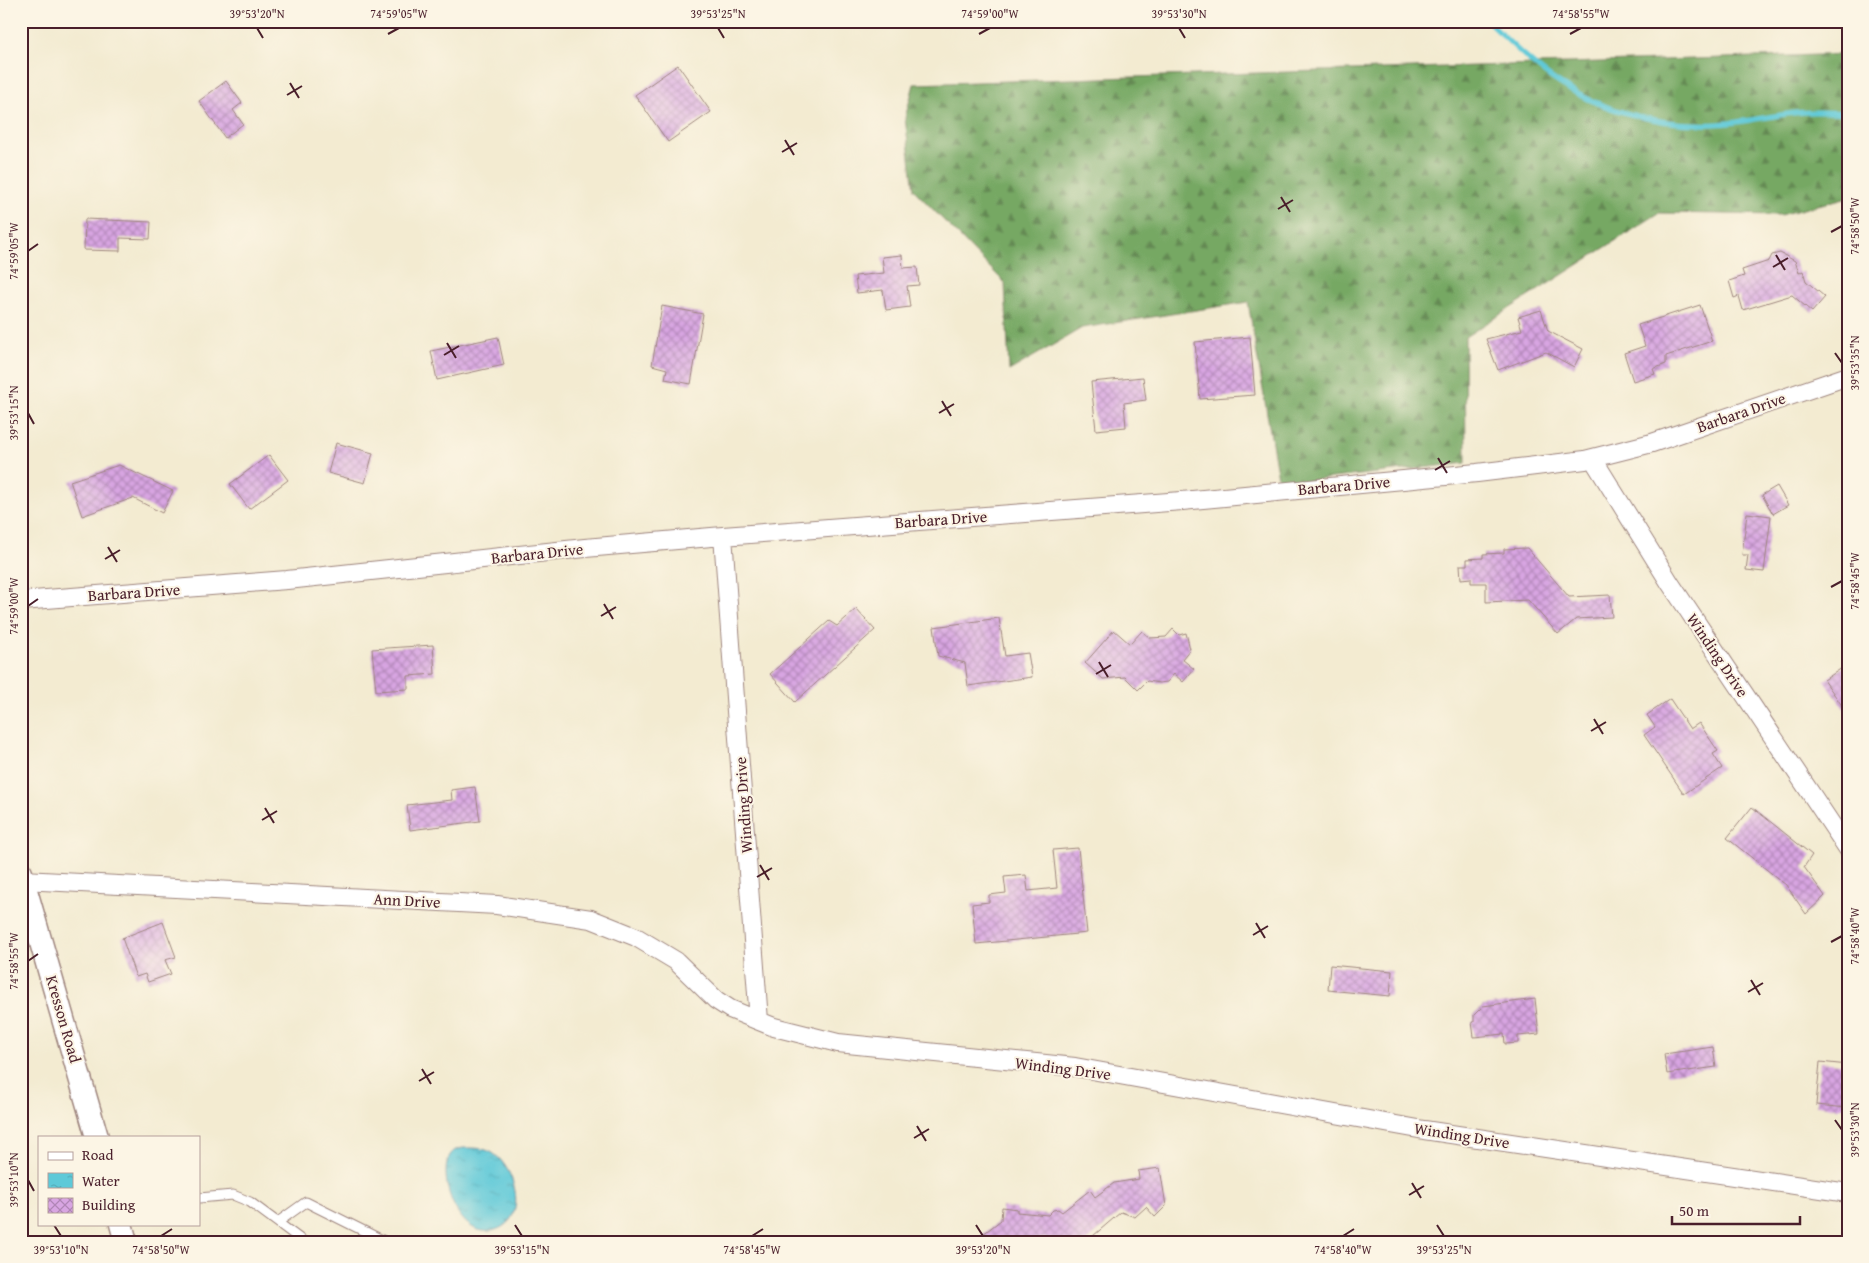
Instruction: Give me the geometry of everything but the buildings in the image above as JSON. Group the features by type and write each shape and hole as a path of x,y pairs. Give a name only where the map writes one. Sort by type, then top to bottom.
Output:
{"street":[{"name":"Barbara Drive","path":"21,600 287,580 585,548 723,536 1182,501 1477,473 1593,459 1652,443 1848,376"},
{"name":"Winding Drive","path":"1593,459 1670,583 1848,849"},
{"name":"Winding Drive","path":"723,536 759,1021 774,1027 838,1043 1075,1067 1424,1130 1848,1193"},
{"name":"Ann Drive","path":"22,878 497,905 591,919 636,937 676,960 716,1000 730,1009 759,1021"},
{"name":"Kresson Road","path":"22,878 97,1136"},
{"path":"122,1226 126,1242"}],"lane":[{"path":"200,1198 233,1195 250,1202 304,1242"},
{"path":"278,1222 306,1202 386,1242"}],"green space":[{"path":"1848,54 1848,197 1781,215 1659,213 1465,337 1466,463 1279,484 1248,302 1082,328 1009,371 1005,283 914,190 905,118 914,84"}],"water":[{"path":"465,1148 491,1152 507,1169 515,1190 516,1201 510,1220 502,1227 486,1231 473,1228 462,1218 453,1204 446,1173 448,1160 454,1151"}],"waterway":[{"path":"1488,21 1528,59 1560,83 1601,105 1647,118 1670,122 1716,124 1801,112 1848,113"}]}
